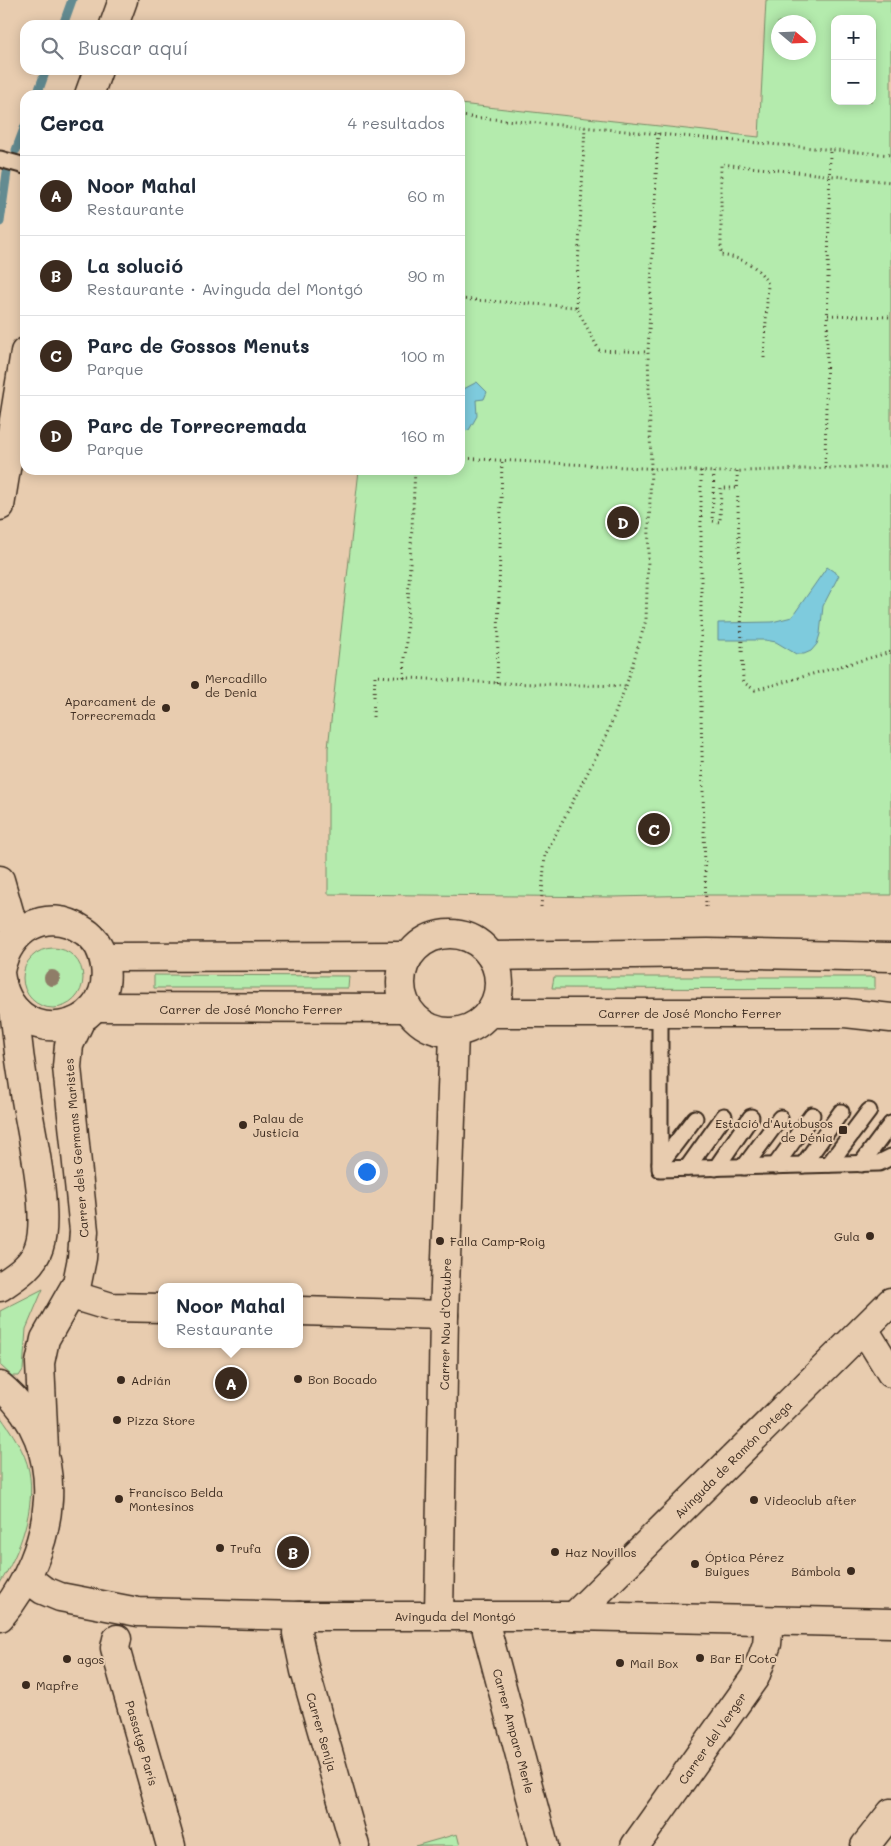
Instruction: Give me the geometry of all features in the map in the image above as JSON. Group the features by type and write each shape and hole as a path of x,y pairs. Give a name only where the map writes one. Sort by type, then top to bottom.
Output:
{"street":[{"path":"116,20 123,0"},
{"path":"91,90 96,75"},
{"path":"1,499 20,383"},
{"path":"0,880 16,936"},
{"path":"43,921 74,924 97,943 104,958 106,974 103,992 88,1013 64,1026 46,1026 28,1021 14,1009 6,998 0,972 5,952 16,936 28,927 43,921"},
{"path":"456,934 470,938 482,945 491,956 499,978 495,1002 489,1013 479,1023 454,1033 439,1032 425,1027 407,1008 400,988 402,971 408,956 418,945 430,938 456,934"},
{"path":"491,956 708,953 891,957"},
{"path":"104,958 408,956"},
{"name":"Carrer de José Moncho Ferrer","path":"88,1013 407,1008"},
{"path":"0,1287 20,1274 33,1260 39,1248 43,1230 36,1163 14,1009"},
{"name":"Carrer dels Germans Maristes","path":"44,1450 40,1363 45,1338 52,1323 72,1295 82,1258 84,1231 67,1067 69,1046 88,1013"},
{"name":"Carrer de José Moncho Ferrer","path":"489,1013 845,1013 891,1018"},
{"name":"Carrer Nou d’Octubre","path":"439,1615 444,1315 454,1033"},
{"path":"72,1295 111,1307 158,1308"},
{"name":"Avinguda de Ramón Ortega","path":"574,1616 891,1302"},
{"path":"303,1311 444,1315"},
{"path":"864,1329 891,1373"},
{"path":"0,1386 28,1417 44,1450 49,1510 37,1558 14,1602 0,1618"},
{"name":"Avinguda del Montgó","path":"27,1578 43,1590 60,1597 123,1610 299,1616 574,1616 891,1623"},
{"name":"Carrer Senija","path":"299,1616 297,1633 305,1671 355,1846"},
{"name":"Carrer Amparo Merle","path":"488,1616 487,1631 544,1846"},
{"name":"Carrer del Verger","path":"635,1846 755,1677 767,1644 769,1621"},
{"name":"Passatge París","path":"116,1639 115,1648 171,1846"},
{"path":"865,1846 891,1813"}],"lane":[{"path":"0,159 20,165"},
{"path":"660,1013 660,1169 879,1163 891,1156"},
{"path":"829,1164 869,1111"},
{"path":"803,1165 841,1112"},
{"path":"774,1166 812,1115"},
{"path":"687,1168 724,1116"},
{"path":"716,1168 751,1117"},
{"path":"660,1164 695,1118"},
{"path":"744,1167 780,1118"},
{"path":"861,1164 891,1124"}],"path":[{"path":"465,116 891,155"},
{"path":"585,126 576,307 599,350 648,352"},
{"path":"541,907 544,855 604,741 626,686 646,620 651,468 648,352 658,133"},
{"path":"825,468 830,149"},
{"path":"764,358 768,284 753,265 738,257 721,255 721,164 891,182"},
{"path":"465,300 576,307"},
{"path":"828,315 891,317"},
{"path":"465,458 714,472 891,466"},
{"path":"497,683 502,460"},
{"path":"701,471 701,714 706,907"},
{"path":"737,471 743,682 755,690 891,652"},
{"path":"714,472 712,521 720,522 721,488 737,488"},
{"path":"404,678 416,475"},
{"path":"372,717 375,676 497,683 626,686"}],"green space":[{"path":"766,0 891,0 891,895 613,897 328,894 328,748 358,475 465,475 465,105 759,137"},
{"path":"47,948 59,948 70,953 78,961 83,972 81,990 70,1003 59,1008 47,1008 36,1003 28,995 23,984 23,972 28,961 36,953"},
{"path":"154,975 349,976 348,988 154,988"},
{"path":"554,977 875,977 875,989 552,988"},
{"path":"43,1289 26,1329 23,1370 19,1376 12,1376 0,1365 0,1311"},
{"path":"0,1416 21,1449 29,1471 31,1485 25,1529 14,1558 0,1583"},
{"path":"457,1834 460,1846 415,1846"}],"water":[{"path":"477,382 487,392 484,399 476,400 477,416 469,430 465,431 465,388"},
{"path":"827,567 839,575 823,606 820,634 817,644 811,651 804,654 796,654 776,642 765,640 718,640 718,623 772,622 792,617"}],"waterway":[{"path":"65,20 72,0"},
{"path":"39,90 44,75"},
{"path":"16,150 20,139"},
{"path":"0,222 7,172"}],"place":[{"name":"Parc de Torrecremada","path":"623,522"},
{"name":"Mercadillo de Denia","path":"195,685"},
{"name":"Aparcament de Torrecremada","path":"166,708"},
{"name":"Parc de Gossos Menuts","path":"654,829"},
{"name":"Palau de Justicia","path":"243,1125"},
{"name":"Estació d'Autobusos de Dénia","path":"843,1130"},
{"name":"Gula","path":"870,1236"},
{"name":"Falla Camp-Roig","path":"440,1241"},
{"name":"Bon Bocado","path":"298,1379"},
{"name":"Adrián","path":"121,1380"},
{"name":"Noor Mahal","path":"231,1383"},
{"name":"Pizza Store","path":"117,1420"},
{"name":"Francisco Belda Montesinos","path":"119,1499"},
{"name":"Videoclub after","path":"754,1500"},
{"name":"Trufa","path":"220,1548"},
{"name":"La solució","path":"293,1552"},
{"name":"Haz Novillos","path":"555,1552"},
{"name":"Óptica Pérez Buigues","path":"695,1564"},
{"name":"Bámbola","path":"851,1571"},
{"name":"Bar El Coto","path":"700,1658"},
{"name":"agos","path":"67,1659"},
{"name":"Mail Box","path":"620,1663"},
{"name":"Mapfre","path":"26,1685"}]}
